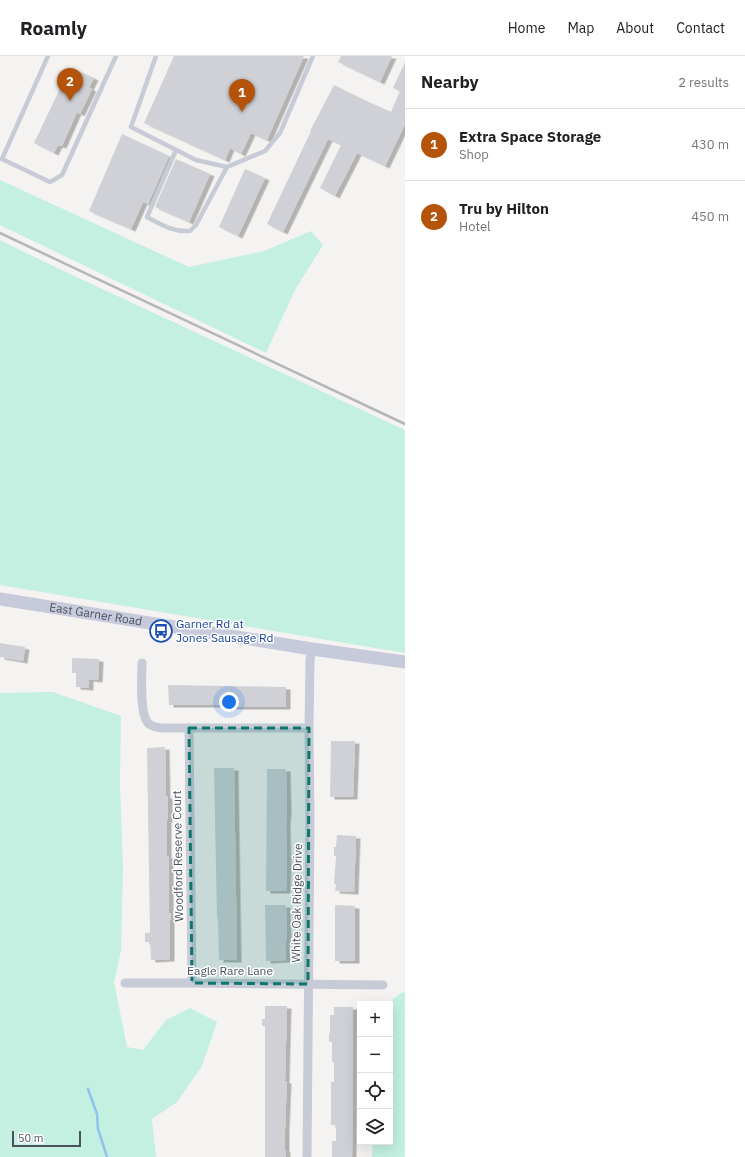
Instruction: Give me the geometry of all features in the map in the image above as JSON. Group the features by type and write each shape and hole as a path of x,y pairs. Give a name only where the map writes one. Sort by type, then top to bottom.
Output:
{"main road":[{"name":"East Garner Road","path":"0,599 312,649 405,662"}],"street":[{"name":"White Oak Ridge Drive","path":"307,1157 310,820 309,728 310,660 312,649"},
{"path":"142,663 142,707 149,724 161,728 309,728"},
{"name":"Woodford Reserve Court","path":"189,728 192,983"},
{"name":"Eagle Rare Lane","path":"126,983 383,985"}],"lane":[{"path":"48,56 2,159 50,182 62,175 116,56"},
{"path":"156,56 131,127 196,160 227,167 265,151 280,133 314,56"},
{"path":"176,150 147,217 170,229 181,232 190,231 196,225 227,167"}],"highlighted area":[{"path":"189,728 309,728 308,984 192,983"}],"green space":[{"path":"0,180 189,267 264,251 311,231 323,245 295,290 266,353 0,225"},
{"path":"0,240 405,430 405,653 0,585"},
{"path":"53,692 121,716 120,784 123,868 121,951 114,982 127,1047 143,1050 166,1020 190,1008 217,1022 202,1066 177,1102 152,1119 156,1157 0,1157 0,693"},
{"path":"405,992 405,1157 372,1157 373,1145 393,1145 393,1001 391,1001 401,993"}],"building":[{"path":"174,56 304,56 267,140 251,133 241,154 230,148 225,160 144,123"},
{"path":"341,56 392,56 380,82 338,62"},
{"path":"405,62 405,124 385,166 357,153 335,196 320,188 341,145 328,139 283,232 267,224 310,131 334,85 391,112 400,91 393,88"},
{"path":"76,70 94,78 89,88 92,89 80,114 77,112 62,146 58,145 54,153 34,143 66,76 72,79"},
{"path":"122,134 169,156 148,204 143,202 131,229 89,211"},
{"path":"176,159 210,174 189,222 155,207"},
{"path":"245,169 265,178 238,236 219,227"},
{"path":"0,643 25,647 23,661 0,657"},
{"path":"72,658 99,659 98,680 89,679 89,688 76,687 76,673 72,673"},
{"path":"168,685 286,687 286,707 169,705"},
{"path":"331,741 355,741 353,797 330,797"},
{"path":"165,747 166,796 168,796 167,856 169,856 169,913 171,913 170,959 151,960 150,942 145,942 145,933 150,933 147,748"},
{"path":"214,768 234,768 237,960 219,960"},
{"path":"267,769 286,769 286,891 266,891"},
{"path":"337,835 356,836 354,892 335,891 336,856 334,856 334,847 336,847"},
{"path":"265,905 286,905 286,960 266,961"},
{"path":"335,905 355,906 355,961 335,961"},
{"path":"265,1006 287,1006 285,1081 287,1081 285,1129 286,1157 265,1157 265,1026 262,1026 262,1019 265,1019"},
{"path":"334,1007 353,1007 352,1157 332,1157 332,1141 336,1141 336,1125 331,1125 331,1082 334,1082 334,1062 332,1062 332,1042 329,1042 329,1033 330,1015 334,1015"}],"waterway":[{"path":"88,1089 97,1114 98,1129 107,1157"}],"railway":[{"path":"0,233 405,424"}],"place":[{"name":"Tru by Hilton","path":"70,101"},
{"name":"Extra Space Storage","path":"242,112"},
{"name":"Garner Rd at Jones Sausage Rd","path":"161,631"}]}
